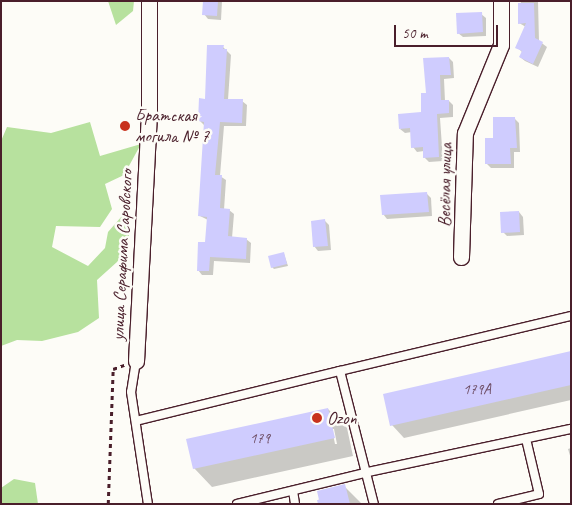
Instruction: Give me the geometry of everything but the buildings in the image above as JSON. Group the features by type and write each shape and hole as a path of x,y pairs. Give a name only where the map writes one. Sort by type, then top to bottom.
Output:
{"street":[{"name":"улица Серафима Саровского","path":"136,361 148,111 149,1"},
{"name":"Весёлая улица","path":"462,257 465,132 501,45 501,1"}],"lane":[{"path":"136,421 571,316"},
{"path":"136,361 131,392 148,504"},
{"path":"340,371 368,472 374,504"},
{"path":"237,504 293,492 368,472 571,429"},
{"path":"498,504 539,494 526,439"},
{"path":"293,492 295,504"}],"path":[{"path":"108,504 113,369 136,361"}],"green space":[{"path":"108,1 134,1 133,11 116,25"},
{"path":"90,122 100,156 141,144 124,175 105,184 112,209 100,227 56,226 52,247 88,266 105,248 108,232 129,208 129,245 117,262 97,280 99,318 78,332 42,341 17,340 1,346 1,141 7,127 51,133"},
{"path":"14,479 35,483 38,504 1,504 1,488"}],"place":[{"name":"Братская могила № 7","path":"125,126"},
{"name":"Ozon","path":"317,418"}]}
